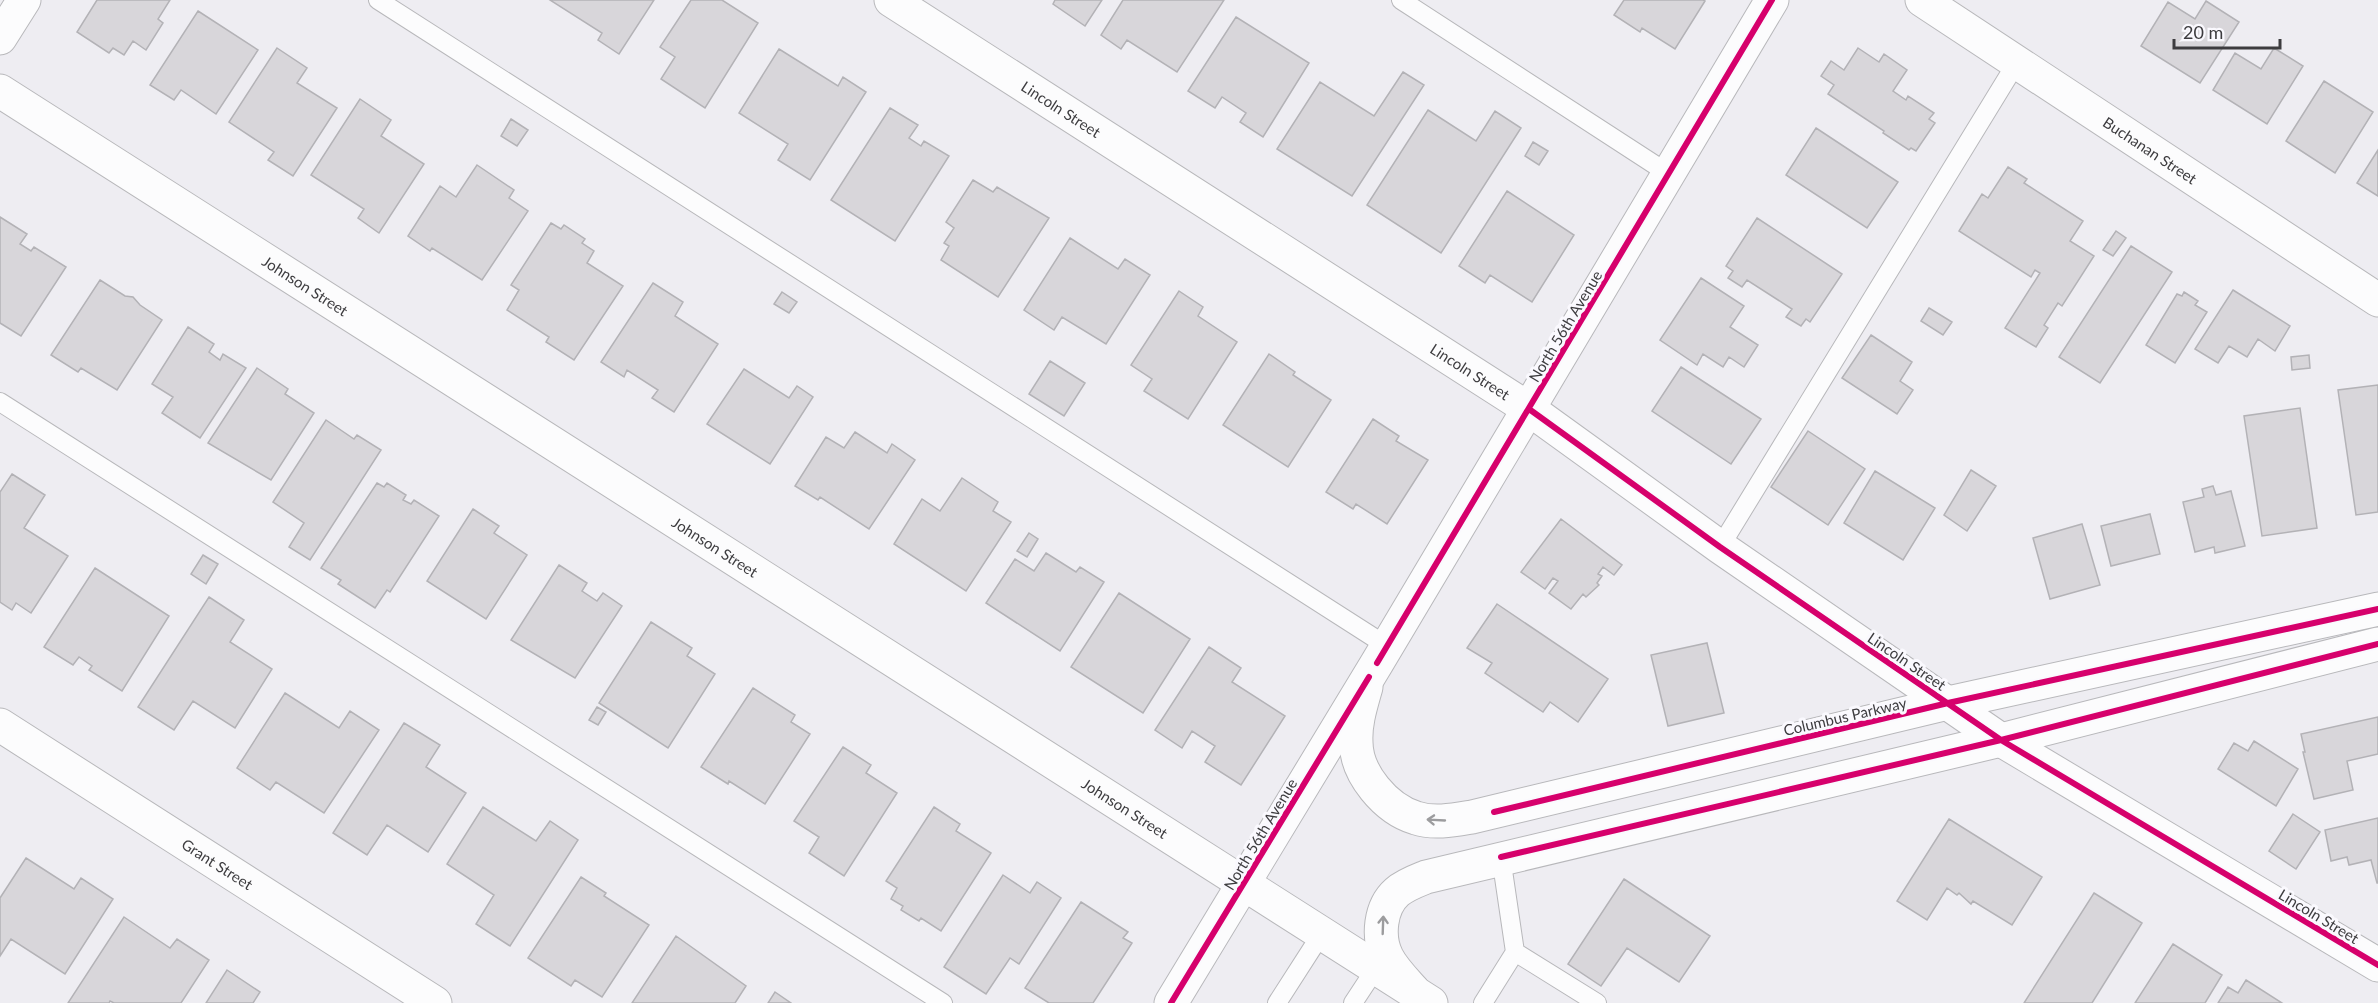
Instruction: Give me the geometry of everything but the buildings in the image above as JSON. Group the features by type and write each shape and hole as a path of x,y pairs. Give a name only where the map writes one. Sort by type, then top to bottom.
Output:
{"street":[{"path":"0,38 24,0"},
{"name":"Lincoln Street","path":"891,0 1529,409 1720,547 2001,740 2378,965"},
{"name":"North 56th Avenue","path":"1171,1003 1245,884 1772,0"},
{"name":"Buchanan Street","path":"1922,0 2378,300"},
{"name":"Johnson Street","path":"0,90 1423,998"},
{"name":"Columbus Parkway","path":"1369,677 1357,721 1356,744 1360,765 1375,789 1398,809 1417,819 1443,821 1494,812 1948,704 2378,609"},
{"path":"1423,998 1386,957 1382,929 1383,915 1397,891 1426,877 1502,857 2001,740 2378,644"},
{"name":"Grant Street","path":"0,725 435,1003"},
{"path":"1494,812 1502,857"}],"lane":[{"path":"378,0 1387,646"},
{"path":"1401,0 1669,174"},
{"path":"1720,547 2017,62"},
{"path":"0,402 943,1003"},
{"path":"1483,1003 1515,952 1502,857"},
{"path":"1281,1002 1322,933"},
{"path":"1515,952 1597,1003"},
{"path":"1353,1003 1376,968"}],"cycle path":[{"path":"1377,663 1772,0"},
{"path":"1529,409 1720,547 2001,740 2378,965"},
{"path":"1494,812 1948,703 2378,609"},
{"path":"1501,857 2001,740 2378,644"},
{"path":"1171,1003 1369,677"}]}
